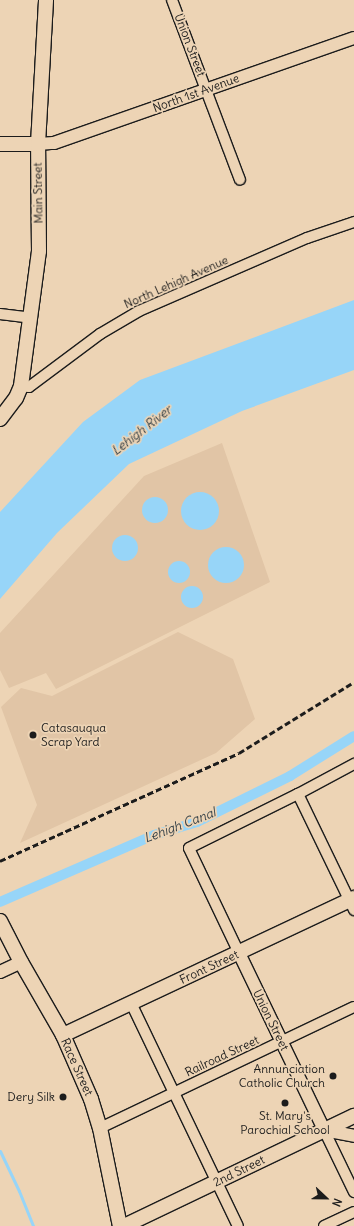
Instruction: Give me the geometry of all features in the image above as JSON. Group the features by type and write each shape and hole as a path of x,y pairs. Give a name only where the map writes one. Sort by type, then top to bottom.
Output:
{"main road":[{"name":"Main Street","path":"0,419 16,398 21,386 39,251 38,144 46,0"},
{"path":"0,144 38,144"},
{"name":"Front Street","path":"63,1035 239,952 352,903"},
{"name":"Race Street","path":"0,921 21,962 63,1035 91,1099 100,1128 120,1226"},
{"name":"2nd Street","path":"124,1226 354,1116"}],"street":[{"name":"Union Street","path":"172,0 240,180"},
{"name":"North 1st Avenue","path":"38,144 54,143 354,38"},
{"name":"North Lehigh Avenue","path":"21,386 29,387 100,334 139,311 307,238 354,222"},
{"path":"0,314 31,318"},
{"path":"352,903 298,794 354,764"},
{"name":"Union Street","path":"298,794 189,848 354,1192"},
{"path":"0,972 21,962"},
{"path":"131,1003 238,1226"},
{"name":"Railroad Street","path":"100,1128 354,1007"},
{"path":"324,1130 354,1136"},
{"path":"324,1226 354,1212"}],"shaded area":[{"path":"222,443 270,582 56,689 46,673 9,688 0,670 0,633 144,476"},
{"name":"Catasauqua Scrap Yard","path":"178,632 233,659 255,719 216,753 20,843 37,805 1,707 21,688 52,696"}],"water":[{"name":"Lehigh River","path":"354,300 354,370 242,411 129,464 57,533 0,599 0,512 83,422 140,380"},
{"path":"200,492 210,495 216,501 219,511 216,521 210,527 200,530 190,527 184,521 181,511 184,501 190,495"},
{"path":"155,497 164,501 168,510 164,519 155,523 146,519 142,510 146,501"},
{"path":"125,535 135,538 138,548 135,558 125,561 115,558 112,548 115,538"},
{"path":"230,547 239,552 243,558 243,572 239,578 230,583 222,583 213,578 209,572 208,561 213,552 219,548"},
{"path":"179,561 187,564 190,572 187,580 179,583 171,580 168,572 171,564"},
{"path":"192,586 200,589 203,597 200,605 192,608 184,605 181,597 184,589"}],"waterway":[{"name":"Lehigh Canal","path":"0,902 154,835 197,822 290,776 354,736"},
{"path":"0,1151 19,1191 33,1226"}],"railway":[{"path":"0,861 239,753 354,682"}],"place":[{"name":"Catasauqua Scrap Yard","path":"33,735"},
{"name":"Annunciation Catholic Church","path":"333,1076"},
{"name":"Dery Silk","path":"63,1097"},
{"name":"St. Mary's Parochial School","path":"285,1103"}]}
